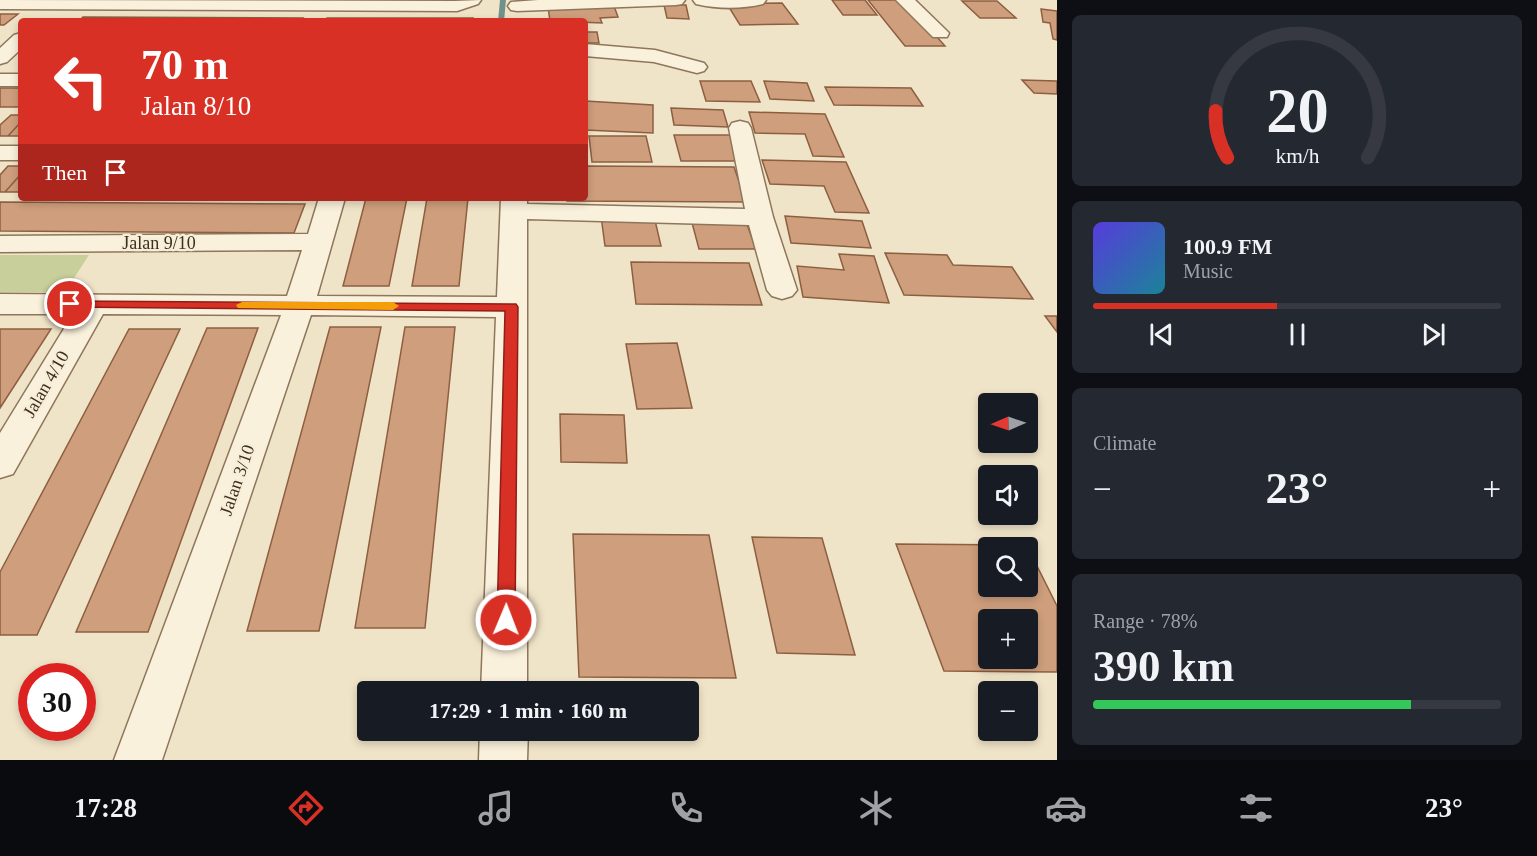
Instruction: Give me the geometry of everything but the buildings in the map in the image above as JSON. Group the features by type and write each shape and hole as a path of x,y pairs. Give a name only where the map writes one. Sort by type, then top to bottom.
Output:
{"street":[{"path":"517,9 676,0"},
{"path":"702,0 728,2 757,0"},
{"path":"905,0 940,33"},
{"path":"0,4 234,2 318,8 402,3 457,6 470,1"},
{"path":"45,18 60,4"},
{"path":"0,37 18,38"},
{"path":"0,58 18,41"},
{"path":"588,50 655,56 697,67"},
{"path":"0,80 18,80"},
{"path":"740,128 760,217 782,290"},
{"path":"0,153 18,153"},
{"name":"Jalan 3/10","path":"138,760 299,306 331,201"},
{"path":"504,681 514,204 760,217"},
{"name":"Jalan 9/10","path":"0,244 319,242"},
{"path":"0,304 511,307"},
{"name":"Jalan 4/10","path":"0,464 93,305"},
{"path":"503,760 504,741"}],"green space":[{"path":"0,255 89,255 65,292 0,292"}],"waterway":[{"path":"501,18 503,0"}],"slow traffic":[{"path":"242,305 393,306"}],"route":[{"path":"70,304 511,307 506,620"}]}
